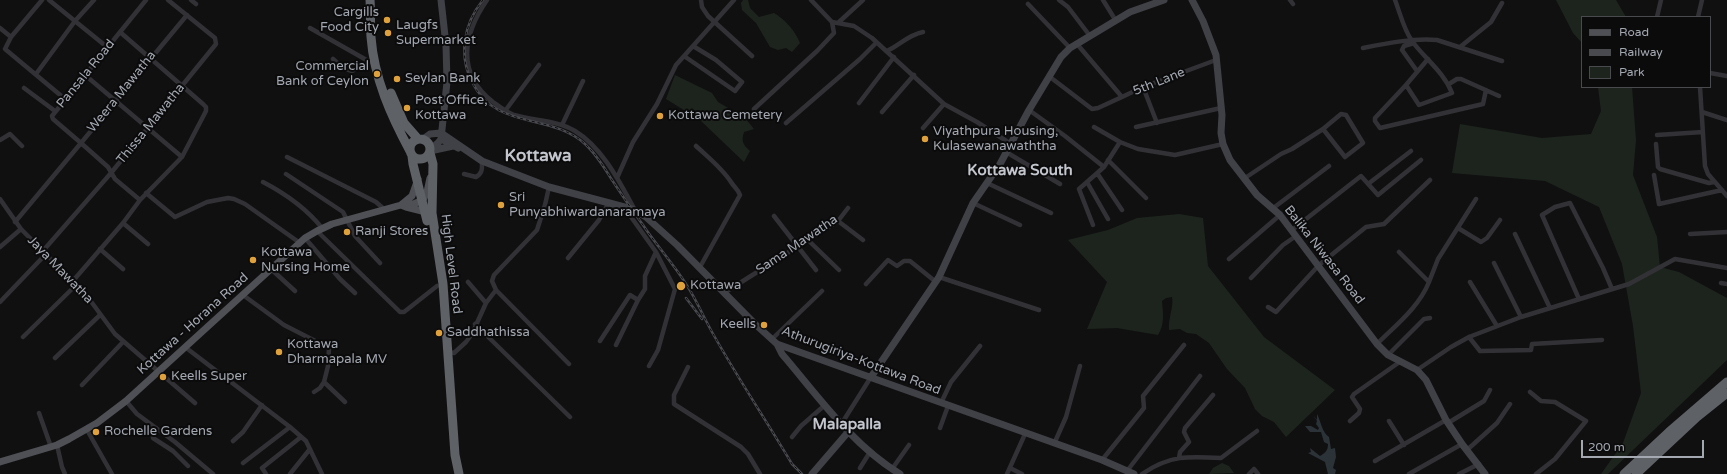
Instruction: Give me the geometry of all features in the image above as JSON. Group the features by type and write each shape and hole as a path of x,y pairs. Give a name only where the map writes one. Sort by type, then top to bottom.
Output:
{"highway":[{"name":"High Level Road","path":"370,0 372,61 400,134 411,154 426,212 443,331 453,458 458,474"},
{"path":"375,0 377,37 382,69 399,114 404,123 420,139 428,142 430,151 422,159 411,154 410,145 420,139"},
{"name":"High Level Road","path":"430,151 433,164 432,213 443,284 455,455 458,474"},
{"path":"1624,474 1669,432 1727,382"},
{"path":"1636,474 1696,417 1727,393"}],"main road":[{"path":"430,151 438,143 440,136 447,82 446,45 441,0"},
{"path":"871,377 938,279 973,203 1011,144 1029,110 1061,57 1074,46 1130,12 1164,0"},
{"name":"Balika Niwasa Road","path":"1192,0 1203,21 1216,60 1221,108 1222,144 1230,160 1257,195 1280,215 1377,344 1388,355 1416,370 1426,380 1447,421 1462,444 1486,474"},
{"path":"420,139 430,134 440,136"},
{"name":"Athurugiriya-Kottawa Road","path":"440,136 453,146 462,149 482,161 549,187 608,202 636,211 663,232 700,267 774,342 1025,434 1102,460 1134,474"},
{"name":"Athurugiriya-Kottawa Road","path":"440,136 453,140 462,149"},
{"path":"430,151 453,146"},
{"path":"423,200 432,174"},
{"path":"418,179 412,196 404,206 426,212"},
{"name":"Kottawa - Horana Road","path":"0,462 54,446 87,430 126,401 271,269 319,229 348,219 423,200"},
{"path":"774,342 782,354 849,431 870,452 900,474"},
{"path":"812,474 849,431"}],"street":[{"path":"42,0 11,37 5,49 66,99"},
{"path":"49,0 108,47"},
{"path":"36,74 75,21 94,0"},
{"name":"Pansala Road","path":"81,143 52,119 52,116 146,0"},
{"name":"Thissa Mawatha","path":"0,302 44,253 149,128 216,44 215,38 168,0"},
{"path":"191,0 196,4"},
{"path":"487,0 477,14 468,35 466,52 469,71 476,84 487,97 505,111 514,115 562,125 576,132 590,144 603,159 617,178 636,211"},
{"path":"701,0 704,10 708,16 752,56"},
{"path":"617,178 633,142 657,104 676,65 734,0"},
{"path":"754,109 817,51 834,33 832,22 811,0"},
{"path":"839,22 863,0"},
{"path":"1059,0 1068,7 1090,36"},
{"path":"1103,0 1116,21"},
{"path":"1395,0 1413,42 1449,84 1452,93 1419,105 1406,85"},
{"path":"1657,16 1661,0"},
{"path":"1698,16 1702,0"},
{"path":"1460,47 1491,22 1502,2"},
{"name":"5th Lane","path":"1028,4 1074,46 1122,97 1143,87 1216,60"},
{"name":"Weera Mawatha","path":"140,200 115,179 108,167 81,143 187,15"},
{"path":"832,22 839,22 854,26 872,38 944,104 977,122 1011,144"},
{"path":"0,28 11,37"},
{"path":"310,28 372,61"},
{"path":"23,337 74,284 100,249 123,223 146,193 182,157 206,111 203,104 151,57 120,32"},
{"path":"887,51 896,47 904,39 923,32"},
{"path":"1363,48 1437,40 1502,61"},
{"path":"786,123 849,69 876,42"},
{"path":"1413,42 1404,46 1402,50 1417,71"},
{"path":"684,56 735,91 742,82 716,60 693,46"},
{"path":"859,103 894,57"},
{"path":"333,59 343,68 352,71 372,61"},
{"path":"1428,59 1375,118 1375,121 1380,128 1483,104 1486,90"},
{"path":"505,111 539,65"},
{"path":"1711,73 1727,76"},
{"path":"85,75 182,157"},
{"path":"882,112 914,75"},
{"path":"1050,77 1092,109 1098,108 1122,97"},
{"path":"1449,84 1457,79 1461,79 1499,96"},
{"path":"562,125 583,81"},
{"path":"1143,87 1157,123"},
{"path":"24,88 55,111"},
{"path":"1700,88 1705,166 1708,174 1727,196"},
{"path":"923,128 944,104"},
{"path":"1136,127 1221,108"},
{"path":"1029,110 1104,167"},
{"path":"1702,112 1727,120"},
{"path":"1244,178 1281,154 1292,150 1323,129 1341,114 1344,114 1364,143 1345,157 1323,129"},
{"path":"1094,128 1120,142 1138,149 1174,155 1222,144"},
{"path":"1657,135 1703,132"},
{"path":"0,140 10,134 22,146"},
{"path":"1093,225 1079,189 1104,167 1120,142"},
{"path":"15,222 81,143"},
{"path":"1656,144 1658,167 1660,169 1709,183 1714,182"},
{"path":"696,146 728,175 731,182 739,190 740,195 700,267"},
{"path":"1368,184 1411,151"},
{"path":"1006,152 1060,184"},
{"path":"287,157 376,202 385,210"},
{"path":"1108,160 1146,198"},
{"path":"1251,278 1294,233 1361,176 1378,195 1421,160"},
{"path":"464,174 479,175 482,171 482,161"},
{"path":"1272,209 1329,166"},
{"path":"1097,173 1122,210"},
{"path":"286,174 344,212 355,236 380,263"},
{"path":"1654,175 1659,204 1722,190"},
{"path":"1268,307 1276,312 1319,265 1366,227 1384,224 1430,180"},
{"path":"263,182 291,199 314,218 319,229 400,312 404,312 437,286"},
{"path":"1087,182 1108,219"},
{"path":"987,183 1051,213"},
{"path":"549,187 546,205 537,230 494,275 492,281 496,290 569,364"},
{"path":"146,193 175,217 207,202 228,198 245,204 303,241 354,293"},
{"name":"Jaya Mawatha","path":"0,199 15,222 87,296 115,334 195,403"},
{"path":"1377,344 1408,313 1426,289 1438,259 1476,199"},
{"path":"568,258 599,220 608,202"},
{"path":"973,203 1020,225"},
{"path":"1580,299 1542,215 1555,207 1570,203 1612,289"},
{"path":"624,207 656,252 675,290 658,350 649,366"},
{"name":"Sama Mawatha","path":"724,293 809,241 838,221 848,208"},
{"path":"1229,259 1280,215"},
{"path":"774,216 797,248 816,270"},
{"path":"1458,228 1481,242 1487,238 1500,220"},
{"path":"838,221 863,240"},
{"path":"123,223 148,244"},
{"path":"0,247 21,229"},
{"path":"1690,234 1727,232"},
{"path":"1515,234 1550,308"},
{"path":"809,241 839,270"},
{"path":"100,249 123,269"},
{"path":"616,345 638,300 645,290 645,276 656,252"},
{"path":"1399,252 1429,282"},
{"path":"1416,370 1451,346 1469,337 1521,317 1628,284 1675,258 1727,268"},
{"path":"866,284 888,260 897,266 904,261 910,261 938,279 1039,310"},
{"path":"1494,263 1521,317"},
{"path":"271,269 295,291"},
{"path":"468,282 486,303"},
{"path":"1470,282 1497,326"},
{"path":"1721,283 1727,284"},
{"path":"448,352 454,353 466,342 486,303 496,290"},
{"path":"774,342 822,291"},
{"path":"243,294 284,325 329,348 328,366 324,382 320,388 314,392"},
{"path":"600,340 630,295 638,300"},
{"path":"55,358 100,315"},
{"path":"1388,355 1424,319 1430,318"},
{"path":"475,324 570,417"},
{"path":"1469,337 1480,350 1531,350 1532,344 1602,340"},
{"path":"82,385 123,342"},
{"path":"1102,460 1144,408 1143,396 1184,345"},
{"path":"940,428 951,382 980,346"},
{"path":"185,347 290,427 306,441 322,474"},
{"path":"1350,420 1359,413 1360,409 1352,397 1354,394 1401,362"},
{"path":"1054,444 1066,417 1080,366"},
{"path":"688,367 674,395 674,404 742,447 760,474"},
{"path":"1127,471 1200,376"},
{"path":"842,423 871,377"},
{"path":"324,382 345,402"},
{"path":"1375,461 1484,401 1490,390"},
{"path":"1530,392 1541,401 1555,402 1586,421 1555,459 1536,474"},
{"path":"1180,458 1180,452 1189,442 1184,432 1185,428 1213,395"},
{"path":"126,401 137,414 213,474"},
{"path":"1467,450 1497,423 1510,404"},
{"path":"792,437 825,405"},
{"path":"233,441 243,432 262,406"},
{"path":"39,413 65,474"},
{"path":"1389,421 1404,444"},
{"path":"243,463 290,427"},
{"path":"156,428 152,433 153,438 173,451 188,466"},
{"path":"87,430 112,474"},
{"path":"1142,474 1152,467 1170,460 1190,456 1221,458 1257,431"},
{"path":"1007,474 1025,434"},
{"path":"266,474 262,468 301,437"},
{"path":"1409,474 1462,444"},
{"path":"892,469 909,445"},
{"path":"290,474 310,449"},
{"path":"860,468 870,452"},
{"path":"1459,474 1479,464"},
{"path":"1010,468 1022,474"},
{"path":"1250,474 1254,469 1258,474"}],"green space":[{"path":"743,0 748,0 750,8 759,17 774,13 786,22 796,34 800,43 792,52 786,48 778,50 770,47 756,23 742,10 741,3"},
{"path":"1556,0 1616,0 1625,16 1581,16 1581,42 1573,33"},
{"path":"675,75 712,93 718,102 745,118 754,129 744,132 743,143 750,151 744,162 700,120 666,99"},
{"path":"1598,88 1632,88 1636,140 1633,175 1657,237 1660,267 1679,272 1727,298 1727,360 1608,474 1601,474 1623,443 1641,393 1633,326 1622,264 1599,207 1545,181 1452,173 1460,124 1542,138 1591,134 1601,111"},
{"path":"1179,214 1203,218 1208,266 1264,337 1335,390 1286,437 1274,422 1262,416 1255,409 1245,388 1227,369 1209,343 1196,334 1187,333 1180,329 1169,330 1172,297 1166,298 1162,301 1163,323 1158,335 1117,328 1087,329 1107,282 1068,240 1108,230 1137,218"},
{"path":"1222,463 1229,466 1234,473 1209,474 1213,468"}],"shaded area":[{"path":"1317,414 1323,430 1329,437 1331,449 1335,448 1336,457 1333,468 1336,470 1335,474 1328,474 1325,462 1308,453 1311,452 1310,448 1320,456 1327,450 1328,444 1324,442 1321,432 1310,432 1305,426 1311,426 1318,430 1319,428 1316,424 1317,421 1313,415 1317,420"}],"railway":[{"path":"483,0 476,9 467,29 464,50 468,72 472,82 482,97 495,108 509,115 556,128 571,134 593,152 623,197 686,284 741,382 792,464 802,474"},
{"path":"686,298 702,319"}],"place":[{"name":"Cargills Food City","path":"387,20"},
{"name":"Laugfs Supermarket","path":"388,33"},
{"name":"Commercial Bank of Ceylon","path":"377,74"},
{"name":"Seylan Bank","path":"397,79"},
{"name":"Post Office, Kottawa","path":"407,108"},
{"name":"Kottawa Cemetery","path":"660,116"},
{"name":"Viyathpura Housing, Kulasewanawaththa","path":"925,139"},
{"name":"Sri Punyabhiwardanaramaya","path":"501,205"},
{"name":"Ranji Stores","path":"347,232"},
{"name":"Kottawa Nursing Home","path":"253,260"},
{"name":"Kottawa","path":"681,286"},
{"name":"Keells","path":"764,325"},
{"name":"Saddhathissa","path":"439,333"},
{"name":"Kottawa Dharmapala MV","path":"279,352"},
{"name":"Keells Super","path":"163,377"},
{"name":"Rochelle Gardens","path":"96,432"}],"district":[{"name":"Kottawa","path":"538,157"},
{"name":"Kottawa South","path":"1020,171"},
{"name":"Malapalla","path":"847,425"}]}
